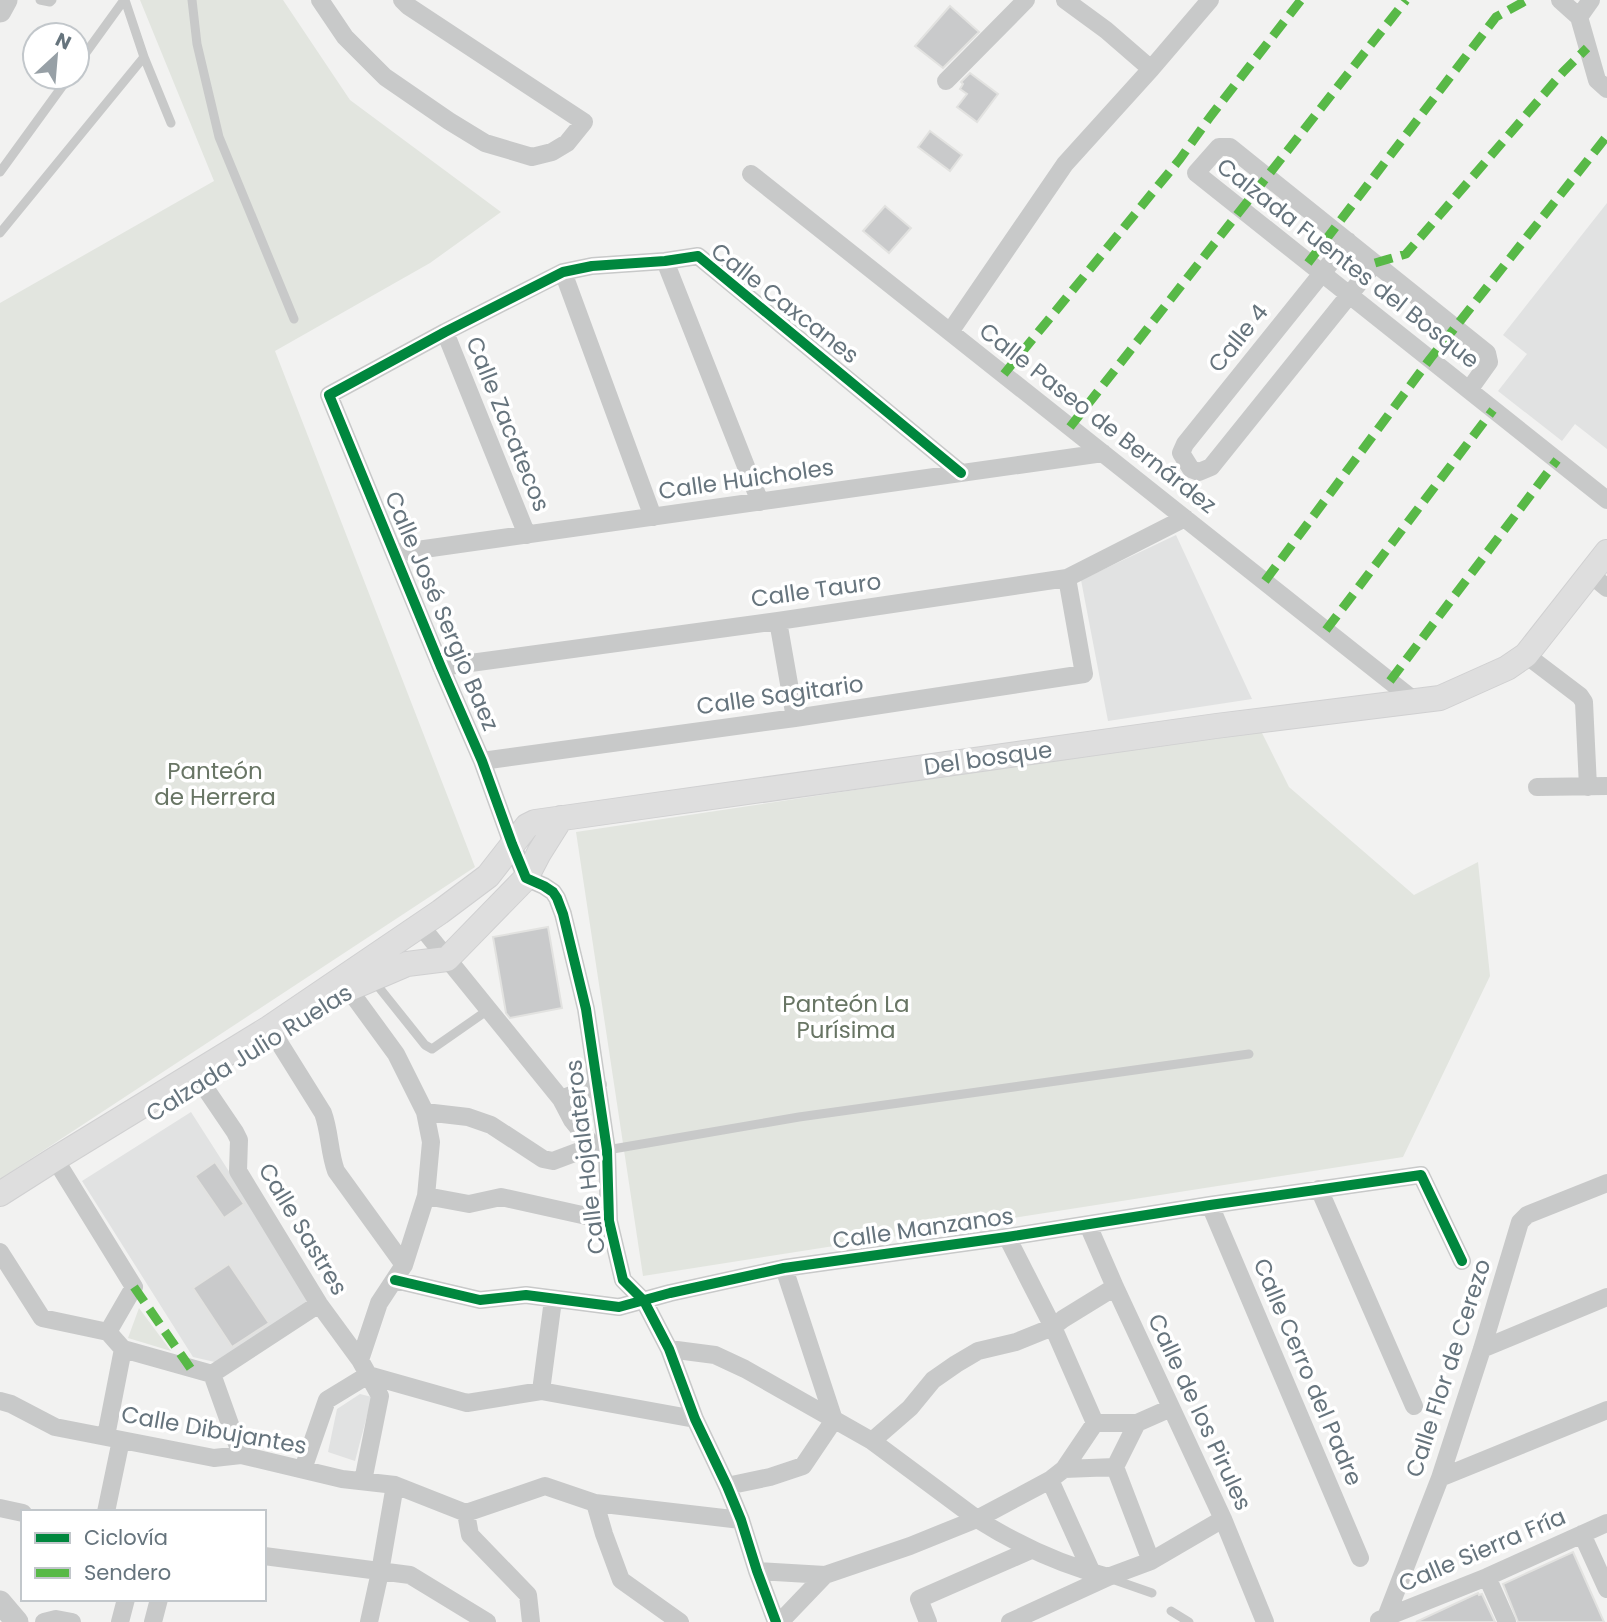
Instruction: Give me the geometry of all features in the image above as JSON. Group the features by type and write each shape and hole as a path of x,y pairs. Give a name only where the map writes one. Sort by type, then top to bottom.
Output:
{"main road":[{"path":"1526,655 1598,581 1607,552"},
{"name":"Del bosque","path":"512,844 527,826 535,822 1216,726 1440,698 1507,668 1526,655"},
{"path":"447,959 526,878 561,818"},
{"name":"Calzada Julio Ruelas","path":"0,1194 57,1163 367,971 420,925 488,876 512,844"},
{"name":"Calzada Julio Ruelas","path":"367,971 447,959"},
{"name":"Calzada Julio Ruelas","path":"0,1207 57,1163"}],"street":[{"path":"0,11 6,0"},
{"path":"320,0 345,37 385,77 485,143 532,157 552,152 567,143 584,122 402,0"},
{"path":"946,81 1026,0"},
{"path":"1065,0 1106,30 1151,69"},
{"path":"950,332 1065,164 1210,0"},
{"path":"1560,0 1579,17 1597,80 1607,89"},
{"path":"1579,17 1591,0"},
{"name":"Calzada Fuentes del Bosque","path":"1469,390 1489,362 1487,353 1230,147 1219,147 1196,173 1607,500"},
{"name":"Calle Paseo de Bernárdez","path":"751,174 1415,701"},
{"name":"Calle 4","path":"1348,241 1185,444 1181,453 1191,469 1199,472 1211,467 1350,295"},
{"name":"Calle Caxcanes","path":"330,395 563,272 592,266 698,256 961,473"},
{"path":"665,261 760,502"},
{"path":"1350,295 1375,263"},
{"path":"563,272 653,517"},
{"name":"Calle Zacatecos","path":"445,332 527,535"},
{"name":"Calle José Sergio Baez","path":"330,395 482,761 512,844"},
{"name":"Calle Huicholes","path":"396,553 1103,453"},
{"name":"Calle Tauro","path":"441,667 1067,578 1185,518"},
{"name":"Calle Sagitario","path":"482,761 796,718 1084,674 1067,578"},
{"path":"778,621 796,718"},
{"path":"1526,655 1580,696 1584,702 1588,787"},
{"path":"1537,787 1607,786"},
{"path":"512,844 526,878"},
{"name":"Calle Hojalateros","path":"526,878 544,886 557,898 586,1009 598,1085 600,1148 609,1221 623,1280 644,1301 669,1349 695,1419 741,1520 757,1571 778,1622"},
{"name":"Calle Hojalateros","path":"420,925 561,1099 572,1120 600,1148"},
{"path":"303,1469 327,1400 364,1367 379,1303 399,1273 426,1196 431,1142 425,1112 396,1054 344,983"},
{"path":"272,1032 323,1113 336,1171 399,1273"},
{"name":"Calle Sastres","path":"198,1077 239,1140 238,1171 319,1304 364,1367 380,1396 363,1481"},
{"path":"561,1099 598,1085"},
{"path":"425,1112 468,1117 491,1125 543,1159 553,1161 600,1148"},
{"path":"57,1163 134,1287 108,1332"},
{"name":"Calle Manzanos","path":"399,1273 480,1300 526,1295 619,1307 784,1268 1421,1175 1462,1261"},
{"name":"Calle Flor de Cerezo","path":"1383,1620 1440,1478 1520,1222 1527,1214 1607,1183"},
{"path":"1319,1189 1414,1406"},
{"path":"426,1196 468,1204 501,1197 609,1221"},
{"name":"Calle Cerro del Padre","path":"1210,1205 1360,1558"},
{"name":"Calle de los Pirules","path":"1088,1225 1223,1520 1265,1622"},
{"path":"1007,1237 1053,1327 1095,1423"},
{"path":"0,1252 41,1318 108,1332 123,1349 212,1374 319,1304"},
{"path":"784,1268 834,1420"},
{"path":"872,1441 910,1408 933,1380 956,1364 978,1351 1016,1342 1053,1327 1115,1287"},
{"path":"1482,1349 1607,1297"},
{"path":"541,1391 553,1300"},
{"path":"106,1510 123,1349"},
{"path":"669,1349 715,1355 745,1369 872,1441 977,1520 1031,1550 1100,1575"},
{"path":"364,1367 467,1403 541,1391 695,1419"},
{"path":"212,1374 241,1455"},
{"name":"Calle Dibujantes","path":"0,1401 55,1427 214,1458 241,1455 342,1479 395,1485 466,1513"},
{"path":"1095,1423 1137,1423 1171,1408"},
{"path":"1440,1478 1607,1409"},
{"path":"727,1486 770,1477 803,1466 834,1420"},
{"path":"1057,1475 1095,1423"},
{"path":"1137,1423 1115,1467 1151,1561"},
{"path":"757,1571 825,1575 977,1520 1057,1475 1115,1467"},
{"path":"1057,1475 1100,1575"},
{"path":"369,1622 395,1485"},
{"path":"531,1622 528,1595 470,1535 466,1513 545,1486 595,1503 741,1520"},
{"path":"595,1503 621,1580 680,1622"},
{"path":"0,1508 21,1513"},
{"path":"1010,1622 1100,1575 1151,1561 1223,1520"},
{"name":"Calle Sierra Fría","path":"1383,1620 1607,1523"},
{"path":"1582,1534 1607,1589"},
{"path":"928,1622 919,1599 1031,1550"},
{"path":"266,1556 410,1575 487,1622"},
{"path":"778,1622 825,1575"},
{"path":"1486,1577 1507,1622"},
{"path":"120,1622 125,1601"},
{"path":"153,1622 158,1601"},
{"path":"0,1602 16,1622"},
{"path":"44,1622 56,1619 72,1622"}],"lane":[{"path":"40,0 52,0"},
{"path":"124,0 171,123"},
{"path":"91,46 124,0"},
{"path":"192,0 197,44 219,137 294,319"},
{"path":"0,233 144,57"},
{"path":"0,172 59,91"},
{"path":"367,971 425,1045 432,1049 488,1010"},
{"path":"600,1148 799,1117 1249,1055"},
{"path":"1100,1575 1152,1593"},
{"path":"1171,1611 1189,1622"}],"shaded area":[{"path":"1607,203 1607,449 1575,424 1562,441 1498,391 1527,354 1503,335"},
{"path":"1176,535 1252,699 1108,721 1081,580"},
{"path":"191,1112 313,1303 219,1363 193,1357 82,1181"},
{"path":"360,1394 372,1397 355,1461 328,1452 337,1409"}],"green space":[{"name":"Panteón de Herrera","path":"140,0 283,0 350,100 501,212 430,263 275,351 475,867 0,1179 0,303 214,181"},
{"name":"Panteón La Purísima","path":"1260,729 1289,787 1414,895 1478,862 1490,976 1403,1157 643,1276 576,832"},
{"path":"139,1308 171,1351 128,1338"}],"building":[{"path":"950,6 979,32 943,68 915,46"},
{"path":"970,73 998,94 977,122 957,107 967,94 960,89 963,84 961,82"},
{"path":"930,131 962,155 950,171 918,147"},
{"path":"885,206 911,228 889,253 863,231"},
{"path":"548,927 562,1008 510,1018 506,1013 493,937"},
{"path":"215,1162 244,1204 224,1218 195,1176"},
{"path":"229,1264 269,1323 232,1347 193,1288"},
{"path":"1573,1552 1604,1622 1518,1622 1503,1584"},
{"path":"1478,1593 1482,1594 1495,1622 1416,1622"}],"marked path":[{"path":"1004,374 1180,159 1301,0"},
{"path":"1070,427 1406,0"},
{"path":"1308,263 1496,17 1527,0"},
{"path":"1375,263 1406,254 1563,72 1587,48"},
{"path":"1265,581 1430,359 1607,136"},
{"path":"1326,630 1493,410"},
{"path":"1390,681 1557,460"},
{"path":"134,1287 191,1369"}],"cycle path":[{"path":"776,1622 741,1520 695,1419 669,1349 644,1301 623,1280 609,1221 607,1150 586,1009 563,914 553,892 526,878 482,761 329,395 563,272 592,266 698,256 961,473"},
{"path":"395,1280 480,1300 526,1295 619,1307 784,1268 1421,1175 1462,1261"}]}
